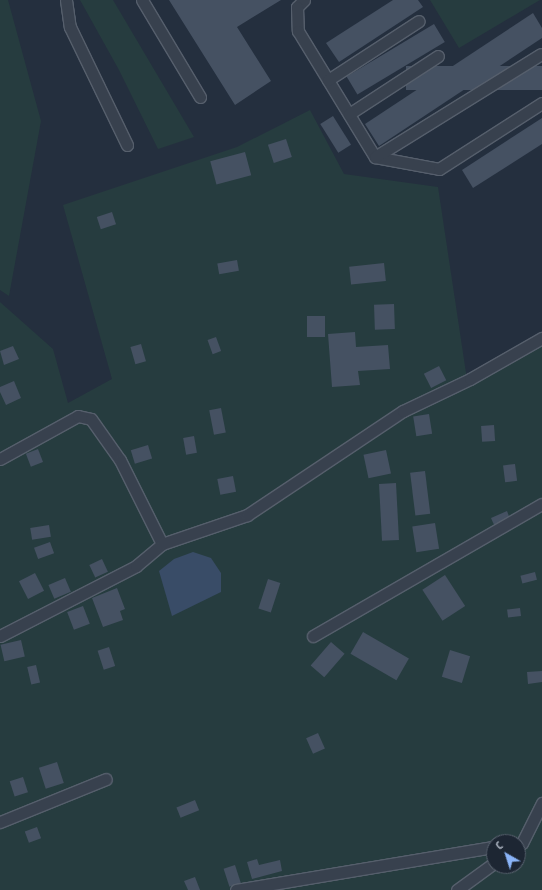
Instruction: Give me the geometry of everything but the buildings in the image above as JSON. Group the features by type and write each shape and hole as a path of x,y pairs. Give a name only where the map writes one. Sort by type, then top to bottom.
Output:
{"lane":[{"path":"66,0 70,26 127,145"},
{"path":"142,0 200,97"},
{"path":"304,0 297,7 298,31 375,157 439,169 542,103"},
{"path":"328,80 419,21"},
{"path":"375,157 541,54"},
{"path":"349,114 438,56"},
{"path":"0,636 136,566 162,544 247,515 403,411 470,379 542,338"},
{"path":"0,459 78,416 91,419 120,460 162,544"},
{"path":"313,636 542,504"},
{"path":"0,822 106,779"},
{"path":"525,834 542,803"},
{"path":"236,890 486,848"},
{"path":"457,890 486,869"}],"green space":[{"path":"0,0 8,0 41,121 9,296 0,290"},
{"path":"80,0 113,0 194,137 158,149 119,70"},
{"path":"430,0 540,0 459,48"},
{"path":"310,110 344,174 438,187 468,386 542,346 542,890 0,890 0,302 53,349 68,403 112,379 63,205 237,147"}],"water":[{"path":"193,552 211,558 221,573 221,592 172,616 159,571 174,559"}]}
